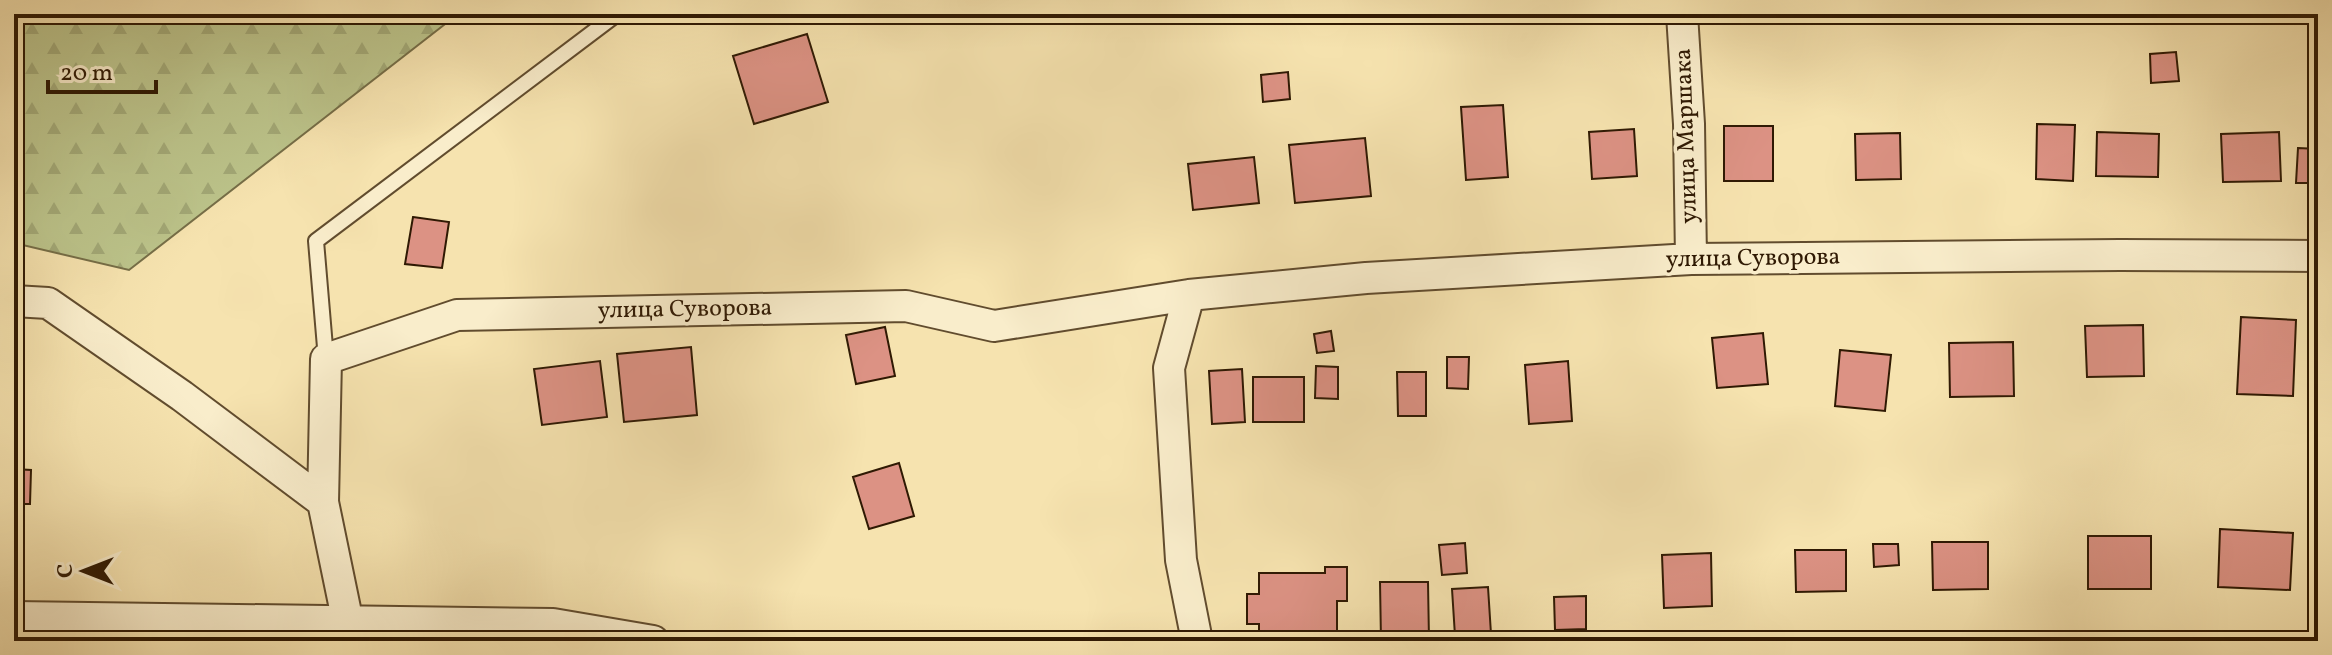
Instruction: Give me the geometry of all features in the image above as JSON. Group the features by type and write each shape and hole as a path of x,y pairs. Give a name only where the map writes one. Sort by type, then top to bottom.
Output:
{"street":[{"name":"улица Маршака","path":"1682,14 1689,124 1691,259"},
{"name":"улица Суворова","path":"326,359 457,315 906,306 994,326 1189,295 1366,278 1691,259 2318,256"},
{"path":"1189,295 1169,368 1181,560 1197,641"},
{"path":"14,301 48,303 182,396 323,502"},
{"path":"326,359 323,502 348,623"},
{"path":"14,617 553,624 653,641"}],"lane":[{"path":"326,359 316,241 617,14"}],"green space":[{"path":"14,14 458,14 129,270 14,243"}],"building":[{"path":"807,34 828,102 754,124 733,56"},
{"path":"2176,52 2179,81 2151,83 2150,54"},
{"path":"1288,72 1290,99 1263,102 1261,75"},
{"path":"1503,105 1508,177 1466,180 1461,107"},
{"path":"2037,124 2075,125 2073,181 2036,179"},
{"path":"1724,126 1773,126 1773,181 1724,181"},
{"path":"1634,129 1637,176 1592,179 1589,132"},
{"path":"2097,132 2159,134 2158,177 2096,176"},
{"path":"2279,132 2281,181 2223,182 2221,134"},
{"path":"1900,133 1901,179 1856,180 1855,134"},
{"path":"1365,138 1371,196 1295,203 1289,145"},
{"path":"2298,148 2318,149 2318,183 2296,183"},
{"path":"1254,157 1259,203 1193,210 1188,164"},
{"path":"413,217 449,222 442,268 405,264"},
{"path":"2241,317 2296,320 2293,396 2237,394"},
{"path":"2143,325 2144,376 2087,377 2085,326"},
{"path":"885,327 895,376 856,384 846,335"},
{"path":"1331,331 1334,351 1317,353 1314,334"},
{"path":"1763,333 1768,384 1717,388 1712,338"},
{"path":"2013,342 2014,396 1950,397 1949,343"},
{"path":"691,347 697,415 624,422 617,354"},
{"path":"1840,350 1891,355 1885,411 1835,406"},
{"path":"1447,357 1469,357 1468,389 1447,388"},
{"path":"600,361 607,417 542,425 534,369"},
{"path":"1568,361 1572,421 1529,424 1525,365"},
{"path":"1316,366 1338,367 1338,399 1315,398"},
{"path":"1242,369 1245,422 1212,424 1209,371"},
{"path":"1397,372 1426,372 1426,416 1398,416"},
{"path":"1253,377 1304,377 1304,422 1253,422"},
{"path":"899,463 914,516 869,529 853,477"},
{"path":"14,469 31,470 30,504 14,504"},
{"path":"2220,529 2293,533 2290,590 2218,587"},
{"path":"2088,536 2151,536 2151,589 2088,589"},
{"path":"1932,542 1988,542 1988,589 1933,590"},
{"path":"1465,543 1467,573 1442,575 1439,545"},
{"path":"1873,544 1898,544 1899,565 1874,567"},
{"path":"1795,550 1846,550 1846,591 1796,592"},
{"path":"1711,553 1712,606 1664,608 1662,555"},
{"path":"1325,567 1347,567 1347,601 1337,601 1337,635 1298,636 1298,641 1259,641 1259,624 1247,624 1247,594 1259,594 1259,573 1325,573"},
{"path":"1380,582 1428,582 1429,640 1381,641"},
{"path":"1488,587 1491,634 1455,636 1452,589"},
{"path":"1586,596 1586,629 1555,630 1554,597"}]}
